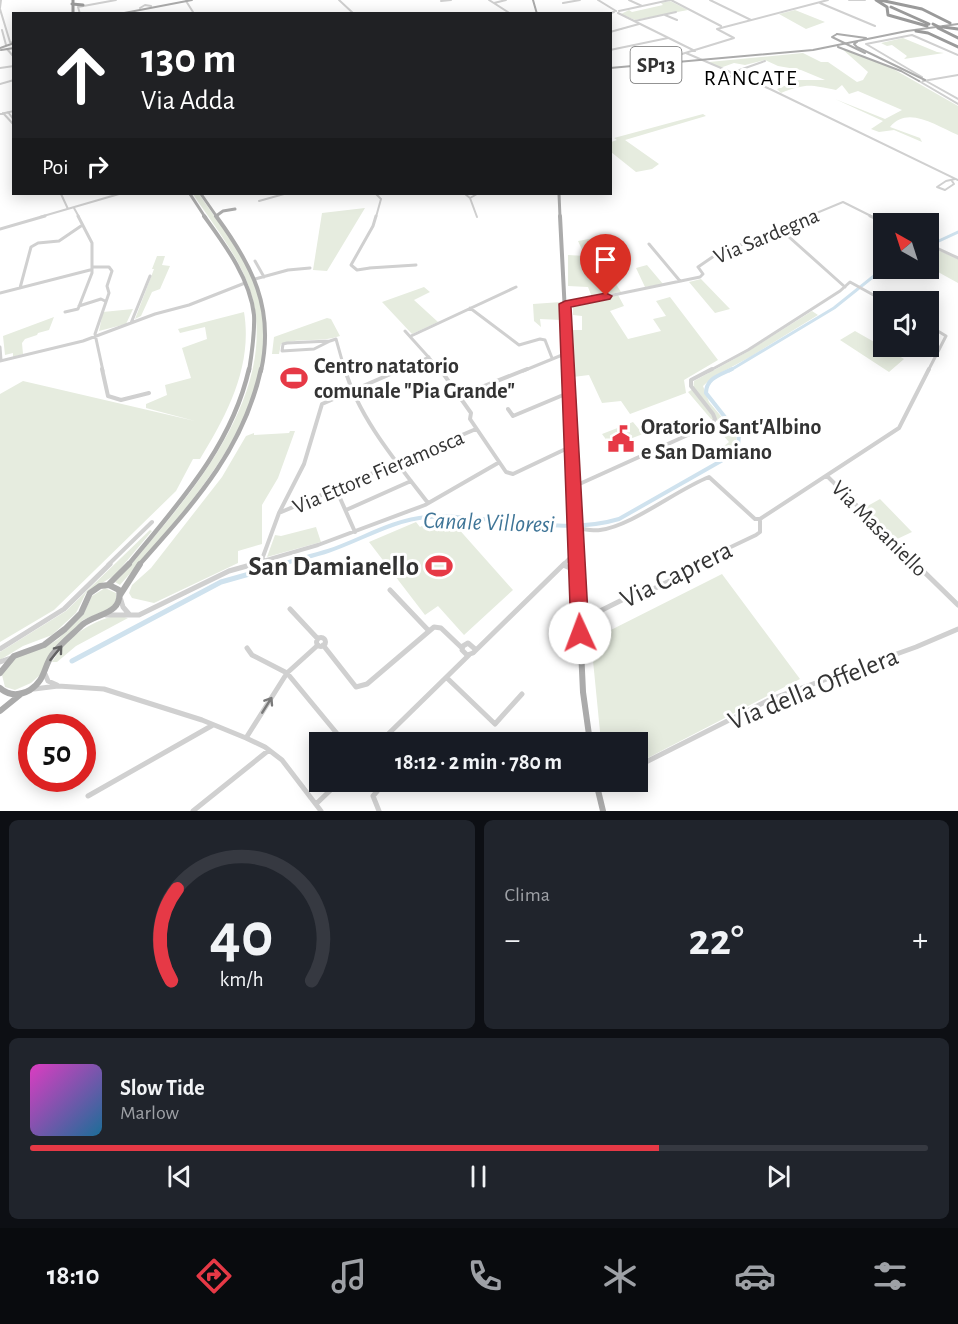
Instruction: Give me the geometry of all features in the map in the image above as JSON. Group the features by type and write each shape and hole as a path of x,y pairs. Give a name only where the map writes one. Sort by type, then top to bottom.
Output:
{"highway":[{"path":"878,0 917,8 958,37"},
{"path":"878,0 885,5 888,15 909,22 915,25 916,29 930,32 944,43 958,46"},
{"path":"878,0 931,25 933,32 945,43 958,46"},
{"path":"72,1 83,5"},
{"path":"915,16 906,9 917,8"},
{"path":"887,12 899,11 915,16"},
{"path":"909,22 958,25"},
{"path":"940,25 950,23"}],"main road":[{"path":"126,12 189,1"},
{"path":"129,12 189,1"},
{"path":"950,23 958,25"},
{"path":"916,29 931,25"},
{"path":"898,32 931,25"},
{"name":"SP13","path":"798,52 898,32 958,25"},
{"name":"SP13","path":"612,68 819,50 898,32"},
{"path":"872,37 837,34 832,37 909,71"},
{"path":"844,35 852,38 846,43"},
{"path":"863,41 854,45 924,78"},
{"path":"0,49 12,44"},
{"path":"6,47 12,50"},
{"path":"819,50 845,48 901,71"},
{"path":"886,62 918,81"},
{"path":"108,585 187,494 209,464 237,411 250,370 253,351 253,312 245,284 238,268 191,195"},
{"path":"0,711 26,692 45,674 51,657 84,624 103,616 116,607 129,577 161,543 200,495 229,452 247,415 262,365 266,335 262,296 255,279 202,195"},
{"path":"559,195 577,518 583,692 589,732"},
{"path":"216,216 223,211 237,208"},
{"path":"0,673 12,658 23,651 47,643 80,614 90,593 98,587 108,585 117,587 120,596"},
{"path":"0,688 9,694 26,692"},
{"path":"598,792 603,811"}],"street":[{"path":"1,0 1,17 9,41 12,42"},
{"path":"79,12 77,8 83,5 116,0"},
{"path":"141,0 145,5 151,6"},
{"path":"339,0 352,12"},
{"path":"441,1 451,0"},
{"path":"489,0 508,12"},
{"path":"494,3 506,0"},
{"path":"563,3 580,0"},
{"path":"598,0 639,24 695,51"},
{"path":"629,0 642,6"},
{"path":"612,13 671,0 722,26"},
{"path":"710,0 752,20"},
{"path":"646,66 734,38 717,29 722,26 828,0"},
{"path":"849,0 865,0"},
{"path":"189,1 193,12"},
{"path":"820,3 875,26"},
{"path":"141,8 145,5"},
{"path":"634,21 676,12"},
{"path":"665,14 677,20"},
{"path":"0,24 7,42 6,47"},
{"path":"612,31 639,24"},
{"path":"958,54 912,35 866,44 958,98"},
{"path":"612,50 669,38"},
{"path":"632,46 660,61"},
{"path":"686,53 753,81 956,179"},
{"path":"731,73 765,61"},
{"path":"716,81 735,75"},
{"path":"918,81 924,78 958,75"},
{"path":"918,81 958,104"},
{"path":"934,82 958,98"},
{"path":"956,179 954,184 945,190 937,187 946,180 956,179"},
{"path":"61,195 68,210"},
{"path":"0,229 116,195"},
{"path":"74,208 121,195"},
{"path":"265,195 266,199"},
{"path":"252,203 280,195"},
{"path":"377,195 381,199 373,226 351,265 354,268 416,265"},
{"path":"466,195 470,198 477,217"},
{"path":"470,198 475,195"},
{"name":"Via Sardegna","path":"565,304 702,276 698,267 712,257 843,202 873,217"},
{"path":"237,208 244,207"},
{"path":"74,208 81,226 92,241 92,273 79,306"},
{"path":"20,288 31,247 38,243 59,241 81,226"},
{"path":"779,228 845,287"},
{"path":"649,244 680,281"},
{"path":"939,249 958,258"},
{"path":"255,261 264,277"},
{"path":"255,279 309,268"},
{"path":"0,293 91,269 112,269 96,336 109,397 121,400 149,393"},
{"path":"130,324 150,276"},
{"path":"575,486 712,424 715,419 713,414 691,386 691,380 748,350 850,282 873,295"},
{"path":"0,347 1,361 96,336 194,304 245,284"},
{"path":"411,336 516,287"},
{"path":"65,312 78,309 79,306 101,298 105,301"},
{"path":"470,308 518,345 540,339 546,340 552,358"},
{"path":"405,331 449,381 473,415 470,419 476,429 506,472 513,474 564,448 573,446"},
{"path":"939,332 946,336 939,349"},
{"path":"330,341 286,343 283,344 282,351 314,349 336,339 351,391 397,463 428,503"},
{"path":"459,396 567,352"},
{"path":"261,562 279,513 304,464 322,404 429,357"},
{"path":"577,527 599,530 619,525 704,477 709,477 755,519 760,519 898,428 935,357"},
{"path":"508,409 513,416 569,392"},
{"name":"Via Ettore Fieramosca","path":"279,513 476,429"},
{"path":"103,616 142,614 213,578 355,532 428,503 498,463"},
{"name":"Via Masaniello","path":"827,476 958,605"},
{"path":"346,510 411,481"},
{"path":"336,489 355,532"},
{"name":"Via Caprera","path":"580,621 642,590 647,592 672,580 680,576 680,572 756,535 760,532 760,519"},
{"path":"0,649 64,609 152,522"},
{"path":"463,649 482,641 578,551"},
{"path":"562,566 576,569 579,573"},
{"path":"390,590 429,631"},
{"path":"120,596 123,608 129,614"},
{"path":"290,609 297,614 352,684 362,687 429,631 440,627 463,649"},
{"name":"Via della Offelera","path":"648,761 771,699 916,647 958,629"},
{"path":"246,738 287,673 320,643"},
{"path":"463,649 473,646"},
{"path":"247,648 252,655 287,673 336,732"},
{"path":"391,732 460,665 463,649"},
{"path":"0,662 12,658"},
{"path":"45,674 48,681 58,686"},
{"path":"447,678 495,724 522,694"},
{"path":"26,692 58,686 101,689 213,724 246,738 282,760 321,811"},
{"path":"88,796 213,724"},
{"path":"194,811 269,750"},
{"path":"316,804 329,792"},
{"path":"377,792 373,796 379,811"}],"shaded area":[{"path":"670,1 688,10 635,20 621,14 629,10 632,12 663,5 661,3"},
{"path":"795,10 825,22 806,29 779,14"},
{"path":"903,38 944,53 904,59 907,56 892,45 887,46 881,43"},
{"path":"841,48 888,66 958,106 958,135 914,117 897,121 890,127 920,138 922,142 894,130 879,132 871,129 883,121 835,99 885,119 902,110 858,91 849,94 842,85 836,90 808,86 781,93 777,89 799,80 825,80 801,70 778,66 765,60 745,65 734,63 720,68 709,62 803,53 821,62 828,62 857,82 863,80 868,72"},
{"path":"703,114 706,116 625,140 659,164 652,169 636,172 612,153 612,142 617,140 614,138"},
{"path":"194,195 200,195 232,241 247,265 258,291 264,332 260,373 246,413 226,451 174,523 120,585 115,582 174,513 213,460 243,400 253,369 257,337 254,305 244,275 229,247"},
{"path":"365,208 327,271 313,270 322,213"},
{"path":"600,237 621,262 604,265 621,292 592,297 588,287 568,286 568,255 585,256 578,241"},
{"path":"939,251 958,259 958,283 939,273"},
{"path":"157,256 165,256 162,265 170,266 160,289 152,292 141,316 135,319 154,269 152,269"},
{"path":"647,265 663,284 645,287 636,268"},
{"path":"701,279 730,309 715,313 689,282"},
{"path":"424,287 430,292 414,300 438,322 412,334 382,302"},
{"path":"618,295 624,306 610,311 628,339 661,331 653,319 666,316 656,301 670,297 718,360 684,380 686,393 630,414 621,401 602,403 589,375 573,377 573,330 582,330 582,316 573,315 573,305"},
{"path":"561,302 562,320 540,319 541,327 534,321 533,304"},
{"path":"133,309 126,324 99,331 103,312"},
{"path":"812,311 818,315 713,377 703,386 709,402 737,435 730,451 712,459 712,456 729,442 714,425 718,421 711,419 688,392 693,389 694,381 747,352"},
{"path":"244,312 245,352 241,371 220,425 200,459 193,459 176,491 54,610 0,642 0,394 23,381 195,421 146,408 146,404 167,395 165,385 191,378 182,348 207,339 205,327 180,333 178,329"},
{"path":"54,317 49,330 25,339 22,343 23,354 13,357 13,353 5,355 3,336"},
{"path":"327,318 331,319 340,336 288,342 281,344 279,354 272,354 274,337"},
{"path":"855,331 873,341 873,357 904,359 889,372 840,340"},
{"path":"633,422 643,434 611,446 602,434"},
{"path":"295,431 278,478 262,505 262,544 238,551 238,563 154,603 132,598 129,593 132,585 151,568 222,477 246,436 254,433 254,435 289,433"},
{"path":"880,499 912,532 895,540 864,508"},
{"name":"San Damianello","path":"416,522 420,527 425,524 456,526 513,590 464,635 438,606 425,615 369,542"},
{"path":"316,527 321,542 267,557 275,535 281,536"},
{"path":"150,530 152,531 115,575 86,593 76,613 52,635 23,646 0,660 0,652 66,611"},
{"path":"722,574 800,679 648,758 648,732 600,732 591,640"},
{"path":"105,588 116,593 116,600 111,608 83,620 49,655 40,675 31,683 15,690 5,687 2,675 15,657 43,648 57,640 83,615 92,596"},
{"path":"116,615 128,618 76,646 57,662 52,662 79,632 96,622"}],"waterway":[{"name":"Canale Villoresi","path":"939,241 958,232"},
{"name":"Canale Villoresi","path":"729,371 834,308 873,277"},
{"name":"Canale Villoresi","path":"279,565 340,547 401,522 427,517 475,518 573,526 619,519 728,457 738,446 739,435 706,393 711,380 732,369"},
{"name":"Canale Villoresi","path":"72,661 221,582 285,564"}],"place":[{"name":"Centro natatorio comunale \"Pia Grande\"","path":"294,378"},
{"name":"Oratorio Sant'Albino e San Damiano","path":"621,439"},
{"name":"San Damianello","path":"439,566"}],"district":[{"name":"RANCATE","path":"751,77"}],"route":[{"path":"580,633 576,502 565,304 606,296"}]}
